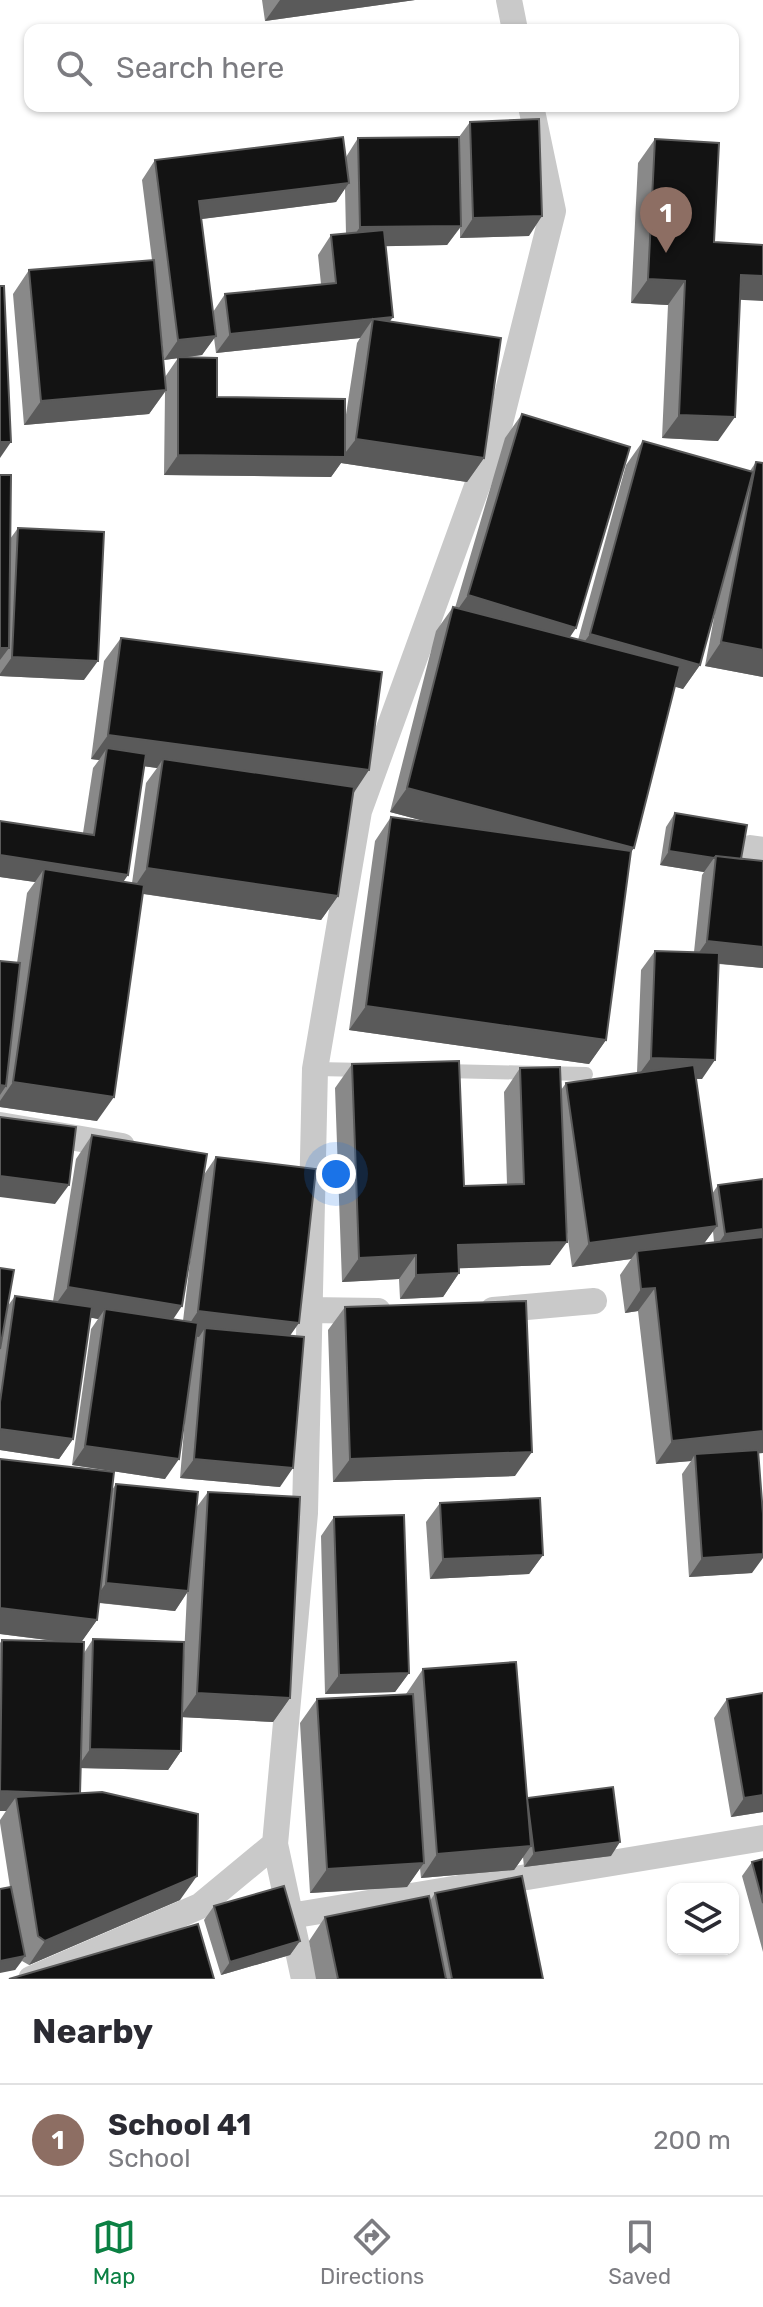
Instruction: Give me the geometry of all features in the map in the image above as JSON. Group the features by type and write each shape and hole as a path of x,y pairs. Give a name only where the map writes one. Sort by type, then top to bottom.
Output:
{"street":[{"path":"509,0 514,24"},
{"path":"304,1979 275,1844 305,1513 315,1069 359,811 507,425 553,211 532,112"},
{"path":"0,1125 141,1150"},
{"path":"281,1175 313,1180"},
{"path":"466,1313 594,1301"},
{"path":"309,1310 403,1312"},
{"path":"274,1509 305,1513"},
{"path":"290,1916 763,1838"},
{"path":"31,1979 200,1906 275,1844"}],"lane":[{"path":"315,1069 379,1070"},
{"path":"427,1071 586,1074"}],"building":[{"path":"539,119 542,216 473,218 470,122"},
{"path":"343,137 349,183 199,201 216,336 178,340 155,160"},
{"path":"459,137 461,226 360,227 358,138"},
{"path":"655,139 719,143 714,242 763,245 763,276 741,275 735,417 679,415 685,281 648,279"},
{"path":"384,230 393,317 230,334 225,294 336,283 331,235"},
{"path":"154,260 166,390 41,401 29,270"},
{"path":"0,286 4,286 11,442 0,442"},
{"path":"373,319 501,338 484,458 356,439"},
{"path":"178,357 217,358 217,397 345,399 345,457 178,455"},
{"path":"522,414 630,447 576,628 468,595"},
{"path":"643,441 753,472 700,665 590,634"},
{"path":"756,462 763,463 763,650 721,642"},
{"path":"0,475 11,475 9,648 0,648"},
{"path":"18,528 104,532 98,661 12,657"},
{"path":"453,607 680,666 634,848 407,788"},
{"path":"121,638 382,672 369,770 108,735"},
{"path":"107,748 146,754 128,875 0,855 0,821 94,835"},
{"path":"163,759 354,787 338,896 147,868"},
{"path":"675,813 747,825 741,859 669,851"},
{"path":"391,817 631,851 606,1040 366,1006"},
{"path":"716,856 763,861 763,947 707,941"},
{"path":"44,869 144,885 114,1097 13,1082"},
{"path":"655,951 719,953 715,1060 651,1058"},
{"path":"0,961 20,963 6,1086 0,1085"},
{"path":"459,1061 464,1186 524,1184 520,1068 560,1067 567,1242 458,1245 459,1273 416,1275 416,1255 359,1258 352,1064"},
{"path":"694,1065 717,1226 589,1243 566,1083"},
{"path":"0,1117 76,1127 69,1185 0,1176"},
{"path":"92,1135 207,1154 182,1306 68,1287"},
{"path":"216,1157 316,1169 299,1323 198,1311"},
{"path":"763,1179 763,1229 725,1234 718,1185"},
{"path":"763,1237 763,1431 672,1441 655,1288 641,1289 637,1251"},
{"path":"0,1268 14,1270 0,1349"},
{"path":"15,1296 92,1307 73,1439 0,1429 0,1402"},
{"path":"526,1301 532,1452 350,1459 345,1307"},
{"path":"105,1309 198,1323 179,1459 85,1446"},
{"path":"205,1328 304,1337 293,1468 194,1459"},
{"path":"758,1450 763,1554 702,1558 695,1454"},
{"path":"0,1459 114,1472 97,1620 0,1608"},
{"path":"116,1484 198,1492 188,1591 106,1583"},
{"path":"208,1492 300,1497 290,1698 197,1693"},
{"path":"540,1498 543,1555 443,1559 440,1503"},
{"path":"404,1515 409,1673 339,1675 334,1517"},
{"path":"93,1639 184,1642 181,1751 90,1749"},
{"path":"2,1640 84,1642 80,1794 0,1791"},
{"path":"516,1662 531,1846 437,1854 423,1669"},
{"path":"763,1693 763,1795 744,1798 727,1699"},
{"path":"413,1694 424,1863 327,1869 317,1699"},
{"path":"613,1787 620,1842 534,1853 527,1798"},
{"path":"102,1792 198,1814 197,1876 45,1941 38,1936 16,1797"},
{"path":"763,1859 763,1903 752,1862"},
{"path":"522,1876 543,1979 452,1979 435,1893"},
{"path":"284,1886 300,1941 230,1962 214,1906"},
{"path":"11,1887 25,1956 0,1961 0,1889"},
{"path":"429,1896 446,1979 338,1979 325,1917"},
{"path":"198,1924 214,1979 9,1979"}],"place":[{"name":"School 41","path":"666,253"}]}
